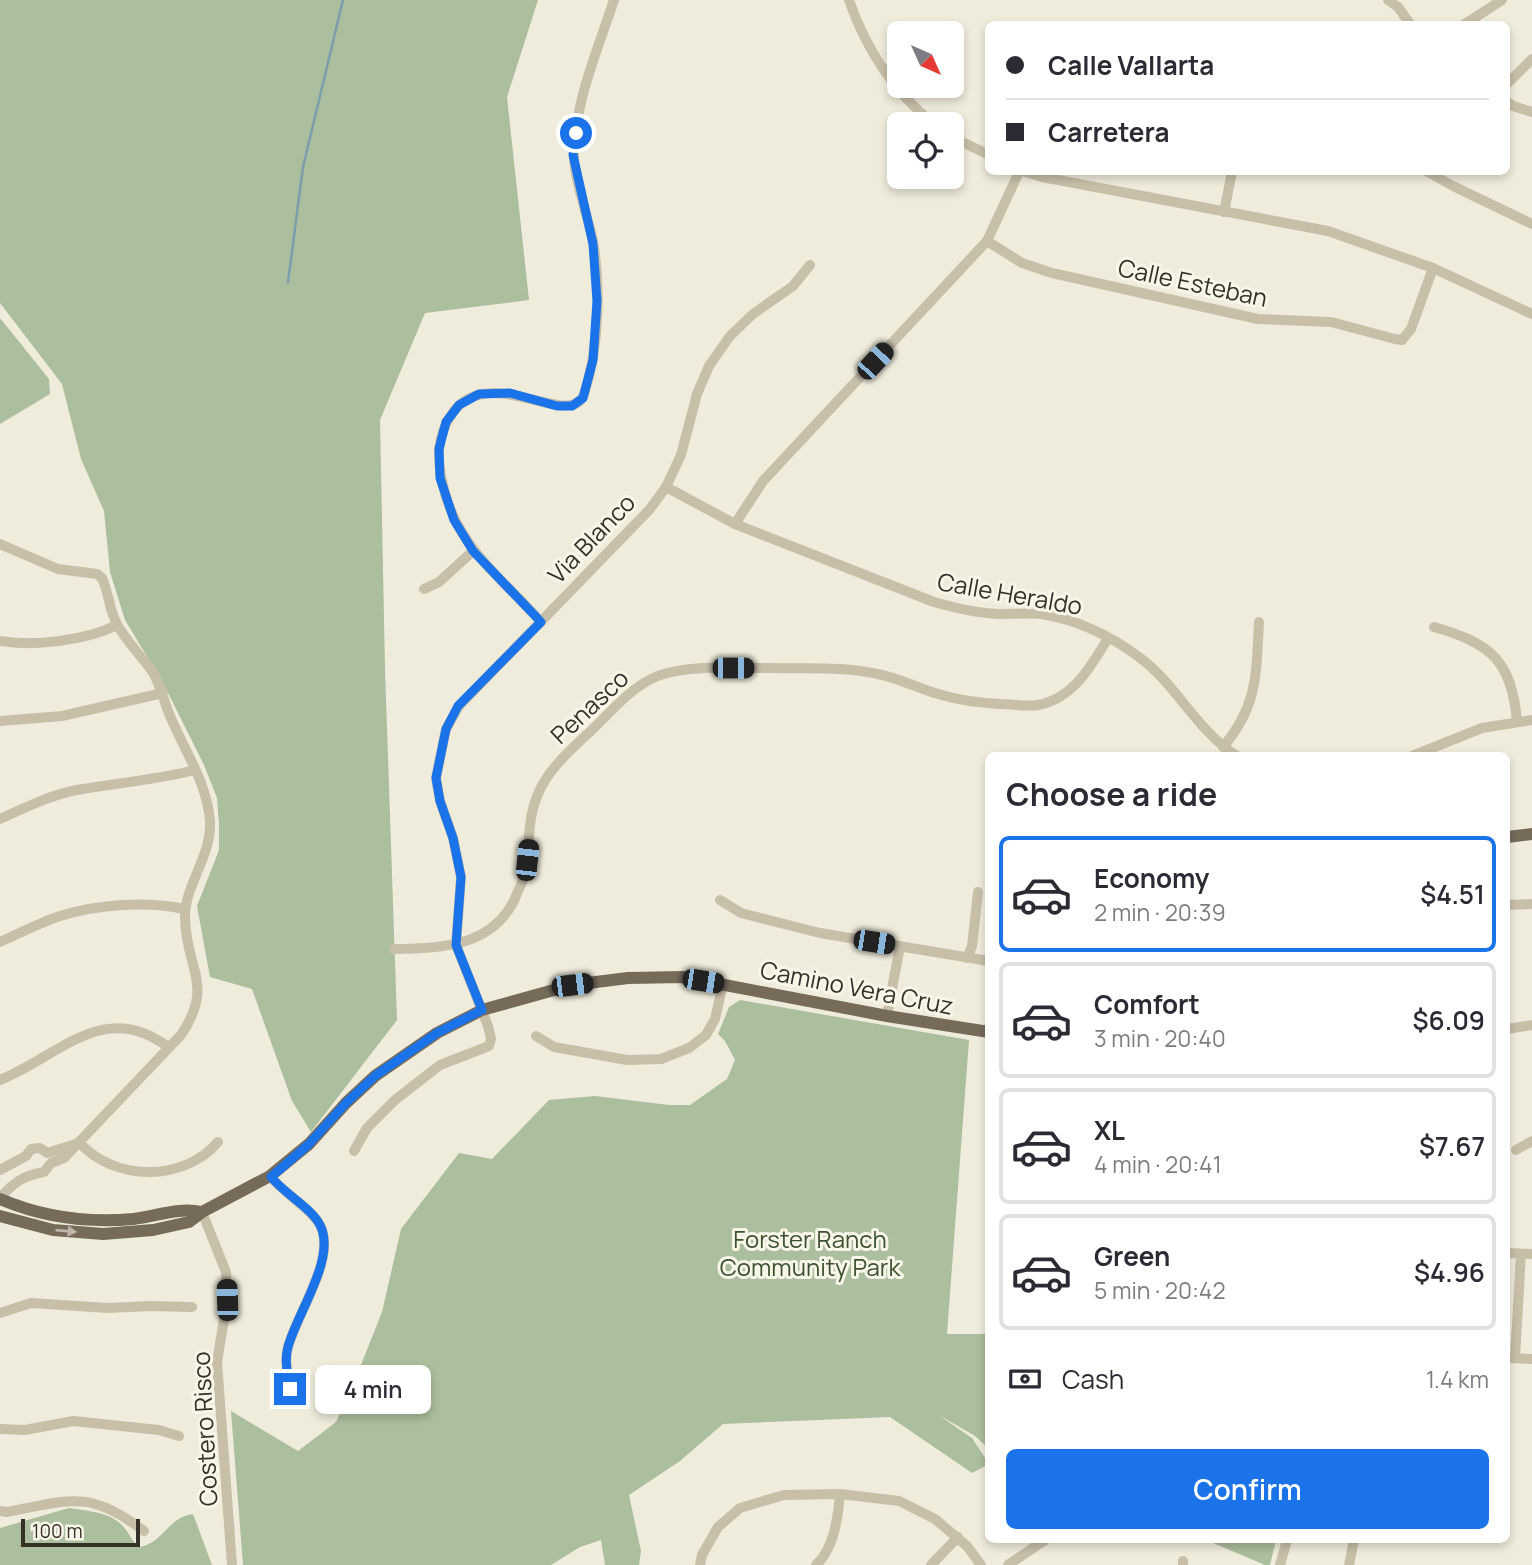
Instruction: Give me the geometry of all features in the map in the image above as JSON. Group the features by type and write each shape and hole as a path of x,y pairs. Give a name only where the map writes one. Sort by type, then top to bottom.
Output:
{"main road":[{"path":"1510,837 1532,834"},
{"name":"Camino Vera Cruz","path":"0,1216 53,1230 103,1234 153,1230 189,1222 202,1212 271,1177 309,1144 375,1076 437,1033 482,1010 572,985 628,978 683,977 887,1016 985,1031"},
{"name":"Camino Vera Cruz","path":"0,1198 29,1211 96,1220 135,1219 185,1209 202,1212"}],"street":[{"path":"541,622 473,551 454,520 440,478 439,449 446,422 459,405 479,394 510,393 557,406 572,406 583,398 593,360 597,301 594,256 573,155 579,110 614,0"},
{"path":"849,0 857,24 884,71 921,112"},
{"path":"1388,0 1398,7 1408,21"},
{"path":"1470,21 1502,0"},
{"path":"1510,81 1532,59"},
{"path":"1510,104 1532,112"},
{"path":"964,143 985,153"},
{"path":"735,524 763,481 987,242 1018,175"},
{"path":"1035,175 1328,231 1433,268 1532,314"},
{"path":"1224,212 1231,175"},
{"path":"1433,175 1532,224"},
{"name":"Calle Esteban","path":"987,242 1022,263 1052,273 1258,319 1331,321 1402,340 1411,329 1433,268"},
{"name":"Via Blanco","path":"354,1151 367,1128 395,1100 440,1065 481,1051 489,1046 491,1039 456,945 461,877 436,778 446,729 458,706 650,509 666,487 681,455 697,394 709,366 730,336 753,314 793,286 810,265"},
{"name":"Calle Heraldo","path":"666,487 735,524 934,602 995,614 1040,614 1063,619 1108,638 1142,659 1223,747 1231,752"},
{"path":"0,544 58,569 97,574 105,584 117,625 154,674 163,693 168,711 207,802 210,835 185,909 190,955 197,972 199,988 192,1018 181,1035 64,1158 49,1158 40,1148 31,1149 26,1156 0,1170"},
{"path":"424,589 439,582 473,551"},
{"path":"1223,747 1243,719 1253,696 1259,622"},
{"path":"0,641 16,644 89,636 117,625"},
{"path":"1434,627 1479,642 1493,653 1509,681 1517,722"},
{"name":"Penasco","path":"394,949 428,949 456,945 490,930 503,917 525,874 529,823 537,796 549,773 627,695 661,675 679,670 708,668 835,669 878,674 940,695 979,703 1035,705 1053,699 1072,687 1089,670 1108,638"},
{"path":"0,721 62,716 163,693"},
{"path":"1422,752 1482,729 1532,720"},
{"path":"0,819 36,803 74,791 165,778 195,770"},
{"path":"967,958 972,946 978,892"},
{"path":"720,900 741,913 820,933 985,960"},
{"path":"1510,905 1532,904"},
{"path":"0,942 61,916 90,909 136,905 185,909"},
{"path":"887,1016 900,946"},
{"path":"536,1036 554,1047 627,1060 661,1059 689,1048 706,1035 715,1019 723,984"},
{"path":"1510,1029 1532,1025"},
{"path":"0,1080 79,1036 95,1031 115,1028 137,1031 168,1047"},
{"path":"1516,1150 1532,1141"},
{"path":"79,1142 88,1153 113,1167 142,1174 175,1168 208,1154 218,1142"},
{"path":"0,1198 11,1185 28,1174 44,1172 49,1158"},
{"path":"271,1177 282,1191 316,1218 324,1236 325,1247 288,1347 286,1364 290,1389"},
{"name":"Costero Risco","path":"202,1212 226,1272 227,1300 217,1362 232,1565"},
{"path":"1526,1254 1511,1358 1532,1359"},
{"path":"0,1313 31,1303 108,1308 192,1307"},
{"path":"0,1429 25,1430 73,1421 159,1430 179,1436"},
{"path":"816,1565 822,1559 838,1521 840,1494"},
{"path":"700,1565 702,1555 718,1527 740,1508 784,1495 840,1494 899,1501 935,1519 958,1537 981,1565"},
{"path":"0,1511 7,1513 64,1501 97,1502 121,1513 144,1531"},
{"path":"931,1565 958,1537"},
{"path":"1008,1565 1041,1543"},
{"path":"1280,1565 1286,1543"},
{"path":"1349,1565 1353,1543"}],"green space":[{"path":"0,0 538,0 507,97 529,300 425,313 380,420 397,1020 311,1132 292,1101 252,989 210,977 197,906 219,850 217,798 204,765 163,683 125,620 110,572 104,511 81,459 62,384 0,303"},
{"path":"0,318 49,379 50,394 0,424"},
{"name":"Forster Ranch Community Park","path":"740,1000 969,1040 947,1334 985,1334 985,1445 975,1436 937,1414 972,1438 985,1458 985,1466 972,1473 890,1417 723,1424 680,1461 629,1495 641,1551 639,1565 605,1565 601,1540 580,1547 551,1565 243,1565 231,1411 298,1451 336,1422 382,1312 401,1229 459,1153 492,1159 549,1100 595,1096 690,1105 727,1079 735,1060 718,1034 729,1007"},
{"path":"69,1508 100,1513 115,1519 141,1547 156,1539 177,1520 193,1514 212,1565 0,1565 0,1528"},
{"path":"1213,1543 1275,1543 1270,1565"}],"waterway":[{"path":"288,282 303,167 343,0"}],"route":[{"path":"290,1389 286,1364 288,1347 325,1247 324,1236 316,1218 282,1191 271,1177 309,1144 375,1076 437,1033 482,1010 456,945 461,877 436,778 446,729 458,706 541,622 473,551 454,520 440,478 439,449 446,422 459,405 479,394 510,393 557,406 572,406 583,398 593,360 597,301 593,244 573,155 576,133"}]}
